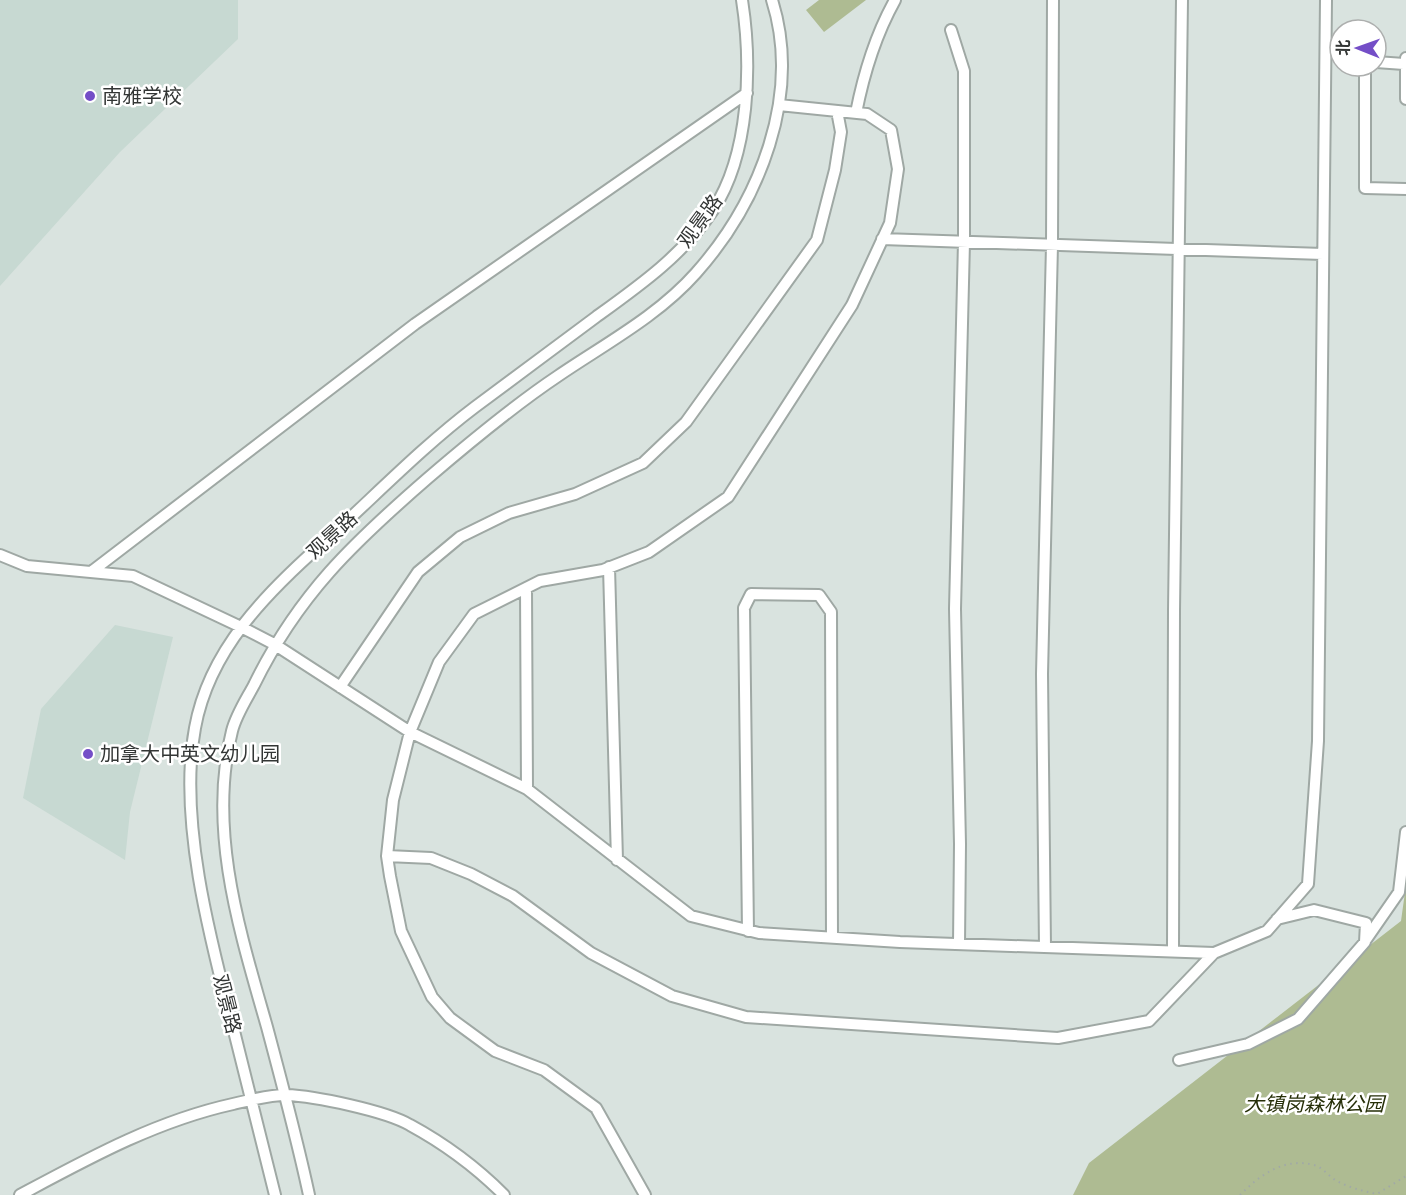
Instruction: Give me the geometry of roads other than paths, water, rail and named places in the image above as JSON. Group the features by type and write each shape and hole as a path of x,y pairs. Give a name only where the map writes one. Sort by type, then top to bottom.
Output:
{"street":[{"name":"观景路","path":"275,1195 208,928 199,877 192,819 194,733 204,692 241,627 276,585 468,413 642,285 680,249 715,208 725,185 745,114 749,61 742,0"},
{"name":"观景路","path":"309,1195 286,1095 232,897 224,823 224,787 233,726 274,644 337,561 466,445 559,375 598,352 639,322 694,275 715,249 758,176 771,143 779,105 780,44 772,0"},
{"path":"856,113 864,75 879,28 895,0"},
{"path":"1045,947 1042,675 1052,245 1053,0"},
{"path":"1173,951 1174,612 1182,0"},
{"path":"387,856 431,858 471,874 513,896 591,953 672,996 746,1017 1058,1038 1149,1021 1214,953 1267,931 1308,885 1318,741 1326,0"},
{"path":"951,30 964,71 964,242 955,609 960,843 959,944"},
{"path":"1388,62 1405,61 1406,99"},
{"path":"1365,78 1365,188 1406,189"},
{"path":"91,572 415,324 747,93"},
{"path":"645,1195 596,1108 544,1070 495,1051 450,1018 432,997 401,931 387,856 393,800 410,732 439,662 474,614 540,581 609,567 649,552 728,496 852,305 890,223 898,169 891,129 867,114 779,105"},
{"path":"340,687 418,572 460,537 509,513 575,494 643,463 686,422 818,240 835,170 841,132 837,111"},
{"path":"882,239 1323,254"},
{"path":"0,555 27,566 133,576 274,644 410,732 527,789 691,916 747,931 832,938 1214,953"},
{"path":"609,567 617,860"},
{"path":"526,588 527,789"},
{"path":"747,931 744,608 751,594 819,595 831,612 832,938"},
{"path":"1179,1060 1248,1044 1298,1019 1365,942 1399,892 1406,832"},
{"path":"1276,920 1314,910 1366,923 1365,942"},
{"path":"20,1195 104,1149 200,1111 286,1095 339,1103 408,1123 475,1167 504,1195"}],"place":[{"name":"南雅学校","path":"90,96"},
{"name":"加拿大中英文幼儿园","path":"88,754"}],"park label":[{"name":"大镇岗森林公园","path":"1314,1104"}]}
